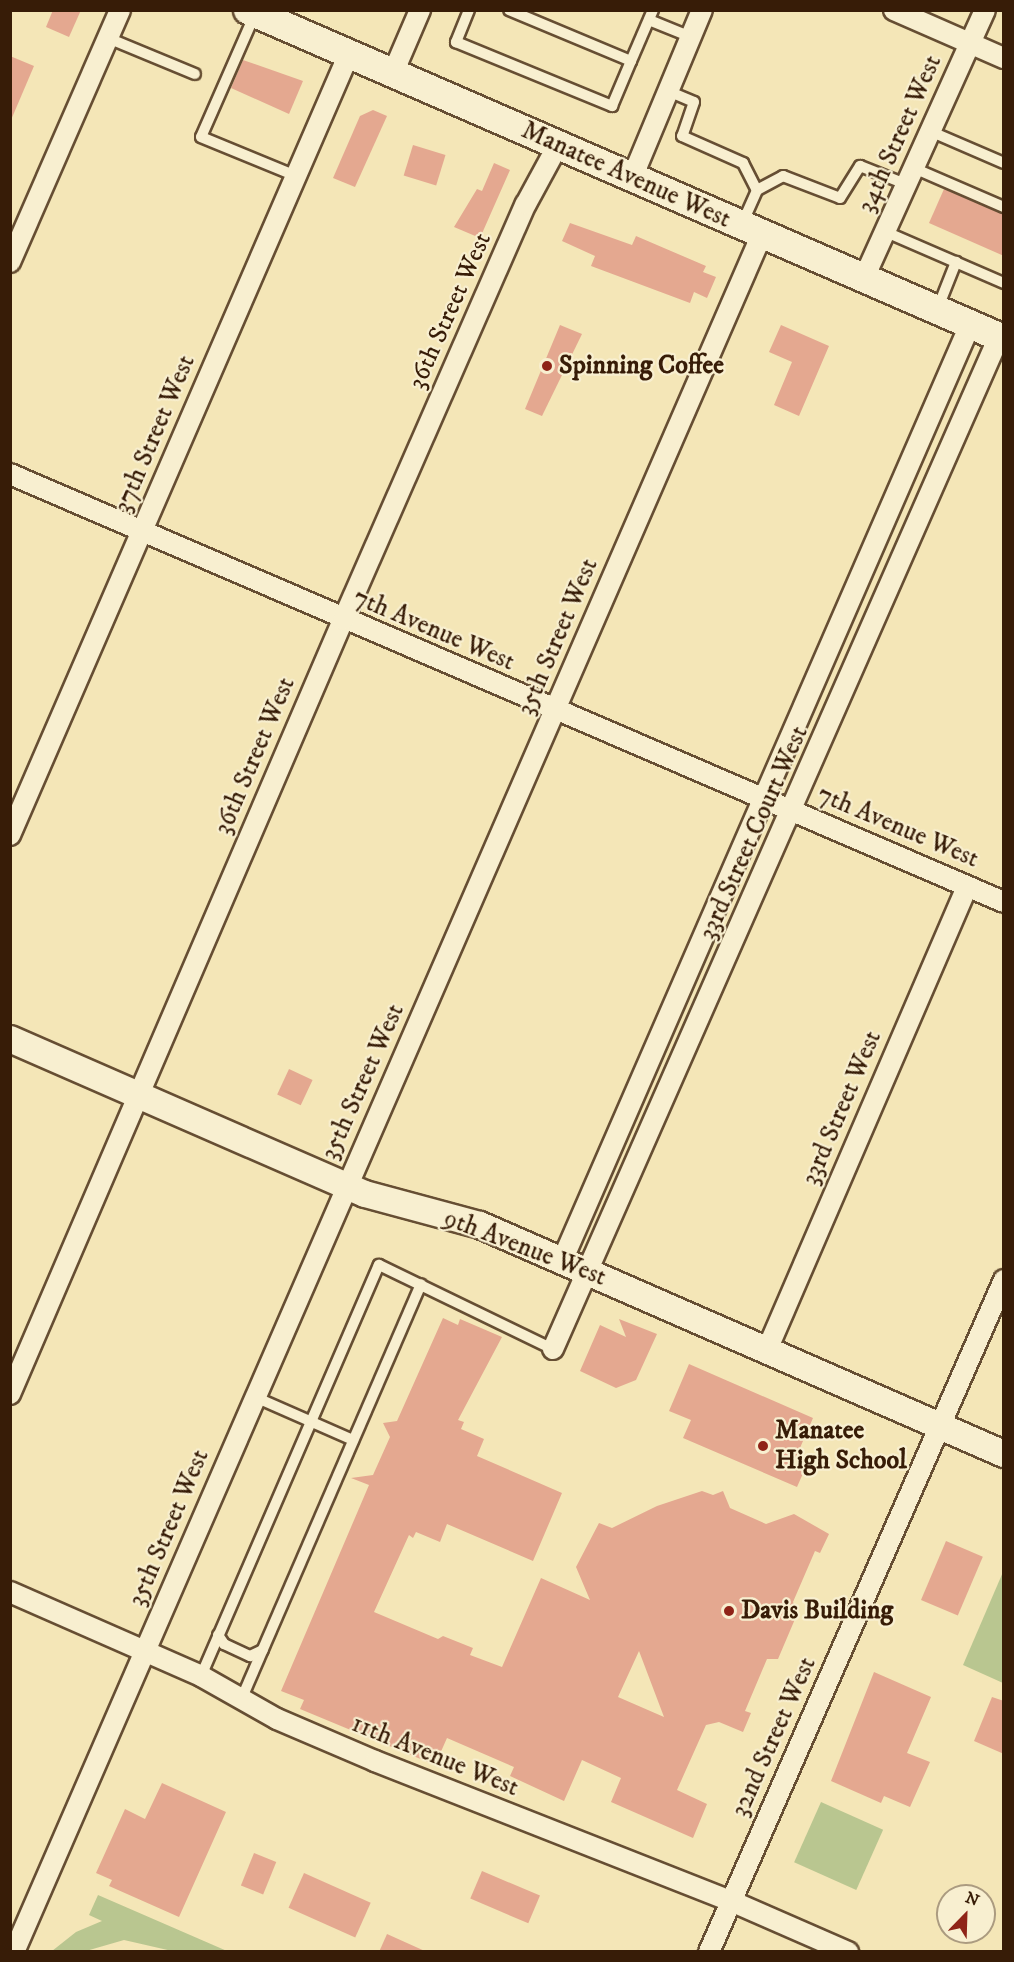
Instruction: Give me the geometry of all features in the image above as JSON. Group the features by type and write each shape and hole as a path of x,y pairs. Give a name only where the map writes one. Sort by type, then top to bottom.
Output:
{"main road":[{"name":"Manatee Avenue West","path":"251,12 1001,338"}],"street":[{"path":"10,262 120,10"},
{"path":"393,73 420,10"},
{"path":"632,178 702,10"},
{"path":"894,10 1004,58"},
{"name":"34th Street West","path":"864,278 912,177 984,10"},
{"name":"37th Street West","path":"10,835 349,54"},
{"name":"36th Street West","path":"10,1394 343,620 526,204 558,145"},
{"name":"35th Street West","path":"14,1952 555,712 752,230"},
{"name":"33rd Street Court West","path":"562,1261 970,325"},
{"name":"33rd Street Court West","path":"553,1348 590,1273 1001,338"},
{"name":"7th Avenue West","path":"10,474 555,712 764,798 967,887 1001,895"},
{"name":"33rd Street West","path":"767,1350 967,887"},
{"name":"9th Avenue West","path":"10,1039 347,1186 480,1225 1004,1454"},
{"name":"32nd Street West","path":"709,1952 1004,1280"},
{"name":"11th Avenue West","path":"10,1592 201,1676 241,1700 448,1793 731,1901 848,1952"}],"lane":[{"path":"470,10 456,42 612,106 651,15 691,37"},
{"path":"509,10 631,61"},
{"path":"251,12 201,136 296,176"},
{"path":"108,38 195,74"},
{"path":"668,91 694,102 682,136 743,162 757,190 752,230"},
{"path":"932,132 1004,163"},
{"path":"757,190 783,176 840,198 860,165 912,177 1004,207"},
{"path":"886,232 1004,283"},
{"path":"936,310 956,262"},
{"path":"201,1676 379,1265 553,1348"},
{"path":"241,1700 421,1284"},
{"path":"255,1397 353,1440"},
{"path":"218,1635 224,1644 250,1656 263,1650"}],"green space":[{"path":"1003,1572 1003,1683 963,1665"},
{"path":"821,1802 883,1830 856,1890 794,1862"},
{"path":"98,1895 227,1951 172,1951 124,1940 86,1951 52,1951 76,1932 102,1921 89,1915"}],"building":[{"path":"53,10 81,10 69,37 46,27"},
{"path":"10,56 34,66 11,120 10,120"},
{"path":"243,60 303,81 289,114 231,88"},
{"path":"373,110 387,116 355,187 333,178 360,116"},
{"path":"413,145 446,155 436,186 404,176"},
{"path":"494,163 510,170 480,238 454,227 477,189 482,191"},
{"path":"944,189 1004,214 1004,256 929,223"},
{"path":"570,223 632,245 636,236 706,266 703,272 716,277 707,298 694,292 690,303 591,266 595,256 562,241"},
{"path":"560,325 582,334 542,416 525,409"},
{"path":"781,325 829,346 799,416 774,405 792,362 769,352"},
{"path":"289,1069 313,1080 301,1105 277,1094"},
{"path":"443,1318 458,1325 460,1319 502,1337 458,1420 464,1422 461,1429 484,1439 477,1456 562,1493 533,1561 447,1524 440,1542 416,1532 413,1538 409,1535 374,1612 438,1639 443,1636 473,1648 470,1655 502,1667 541,1578 590,1600 576,1567 599,1523 612,1528 657,1506 702,1491 713,1495 723,1491 730,1508 766,1524 794,1514 829,1534 820,1553 815,1551 793,1602 798,1612 778,1659 767,1659 745,1711 751,1713 743,1732 719,1722 706,1725 677,1790 707,1804 693,1838 611,1802 621,1778 582,1760 564,1801 510,1776 514,1767 447,1738 435,1765 300,1709 304,1700 281,1691 369,1485 351,1478 373,1475 390,1437 383,1423 397,1421","holes":["639,1651 664,1717 618,1697"]},
{"path":"619,1319 657,1334 636,1380 616,1388 580,1371 600,1325 626,1337"},
{"path":"689,1364 813,1418 793,1464 805,1469 797,1487 683,1438 691,1420 669,1411"},
{"path":"946,1541 983,1557 958,1616 921,1600"},
{"path":"874,1672 931,1697 907,1753 930,1762 910,1807 884,1796 881,1803 831,1781"},
{"path":"992,1697 1004,1701 1004,1754 974,1741"},
{"path":"162,1783 226,1812 179,1917 109,1886 112,1880 96,1873 125,1809 145,1819"},
{"path":"254,1853 276,1862 263,1894 241,1885"},
{"path":"482,1871 540,1896 528,1923 470,1899"},
{"path":"304,1873 371,1903 355,1937 289,1908"},
{"path":"387,1934 427,1952 379,1952"}],"place":[{"name":"Spinning Coffee","path":"547,366"},
{"name":"Manatee High School","path":"763,1446"},
{"name":"Davis Building","path":"729,1611"}]}
